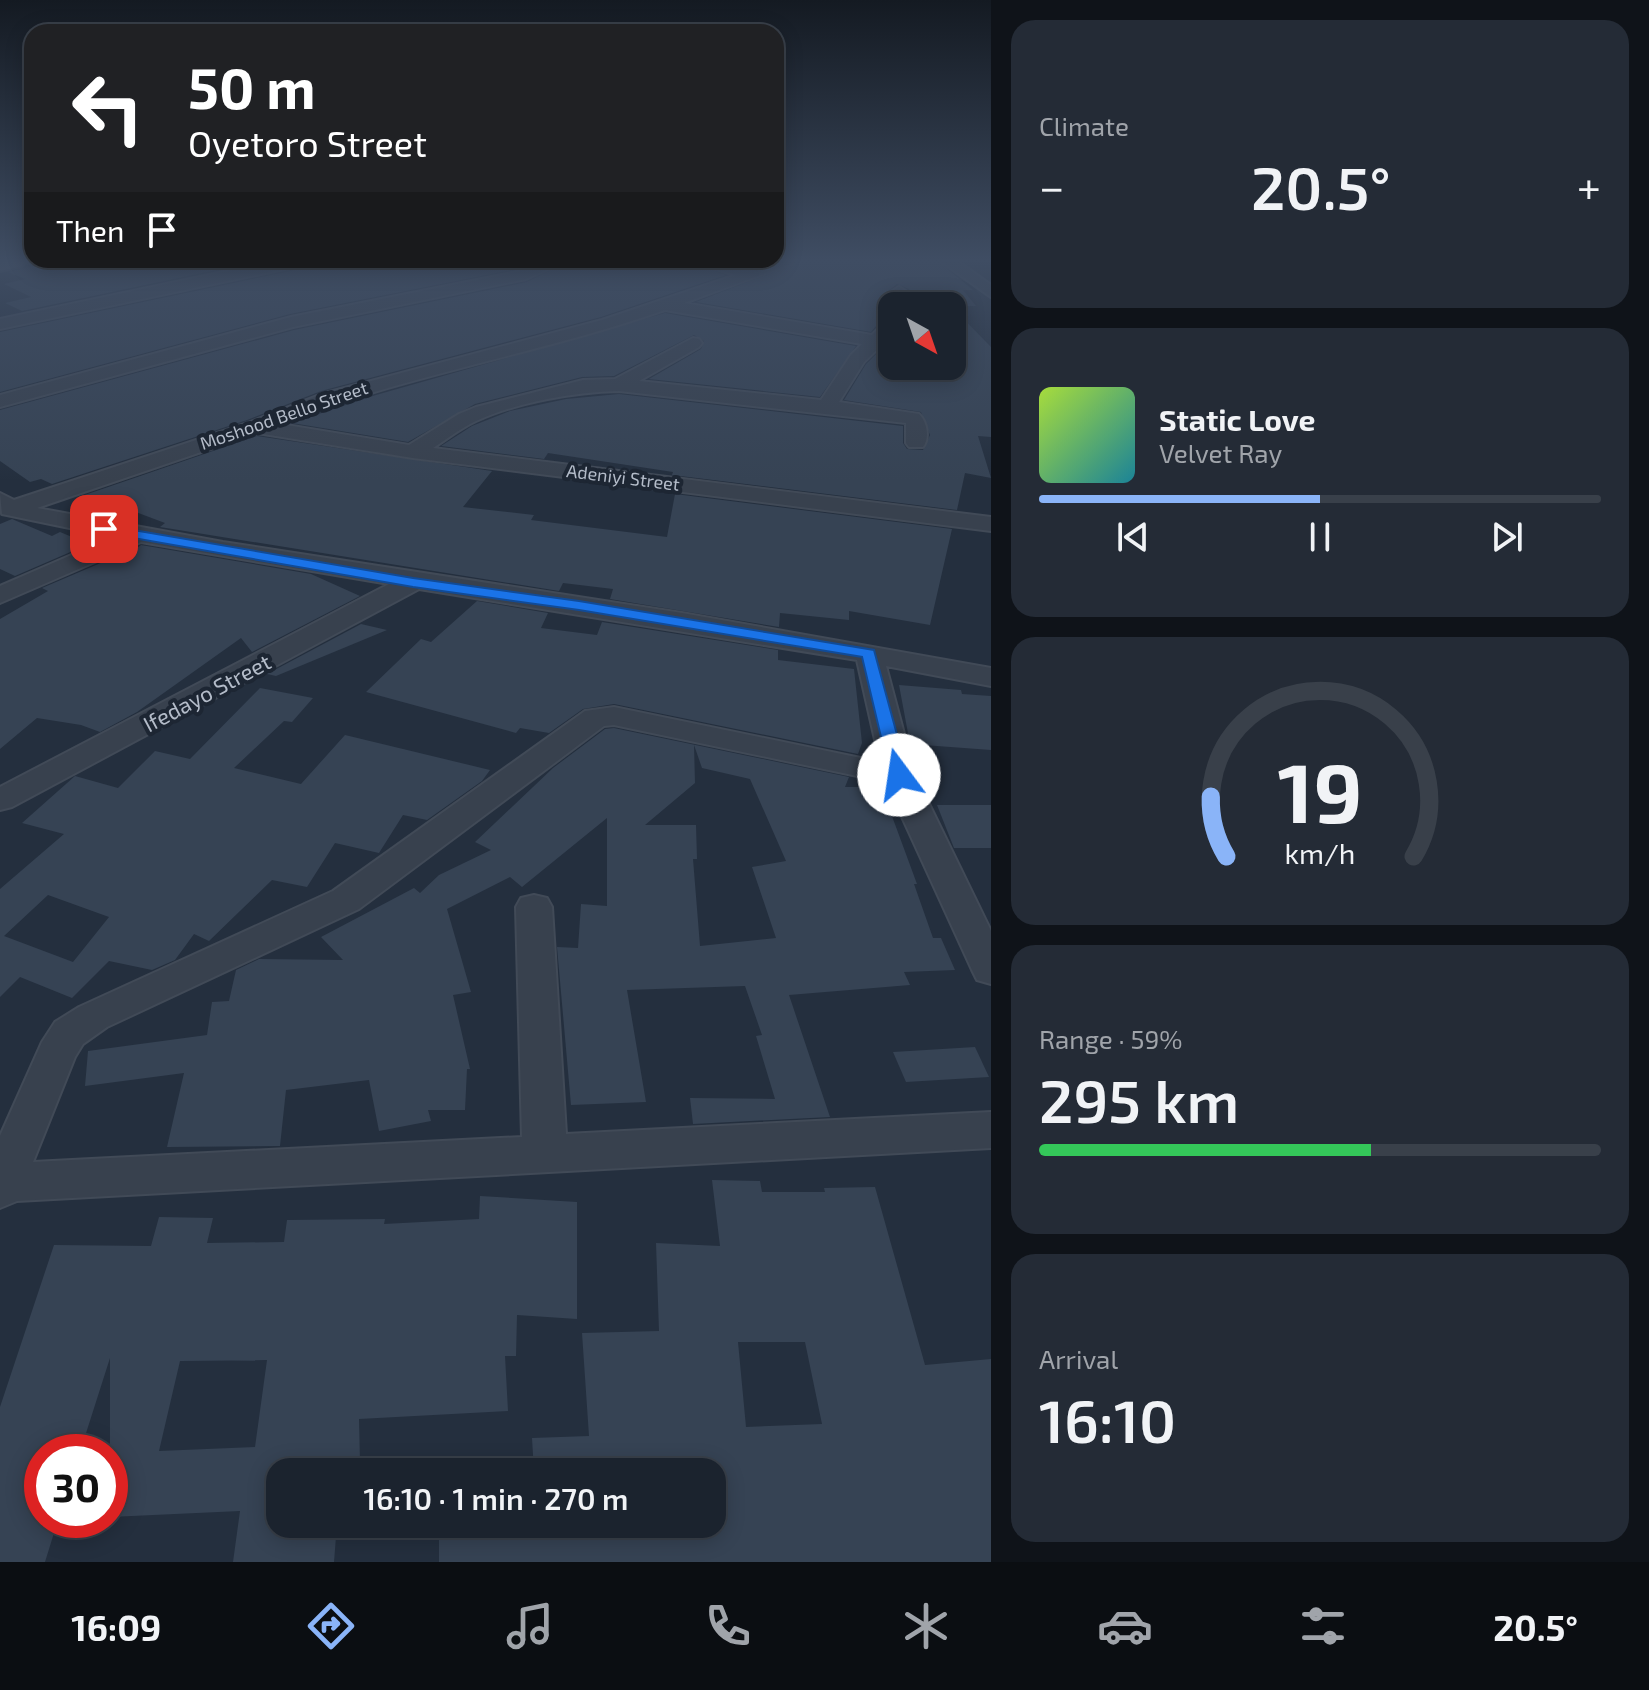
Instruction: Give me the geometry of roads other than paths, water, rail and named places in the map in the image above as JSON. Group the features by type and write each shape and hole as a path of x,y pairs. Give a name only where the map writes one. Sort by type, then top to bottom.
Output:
{"street":[{"path":"0,401 244,335"},
{"name":"Moshood Bello Street","path":"5,505 255,427 329,398 568,335"},
{"path":"840,335 876,341"},
{"path":"823,406 828,404 857,359 876,341"},
{"path":"619,385 693,343"},
{"path":"413,452 466,418 502,405 583,386 619,385 912,418 916,422 916,443"},
{"name":"Adeniyi Street","path":"255,427 413,452 991,524"},
{"path":"5,505 135,536 579,606 991,677"},
{"path":"0,595 135,536"},
{"name":"Ifedayo Street","path":"0,800 413,582"},
{"path":"869,654 899,775 991,970"},
{"path":"899,775 614,716 596,717 346,900 93,1017 69,1033 56,1053 1,1186 991,1130"},
{"path":"534,907 545,1154"}]}
